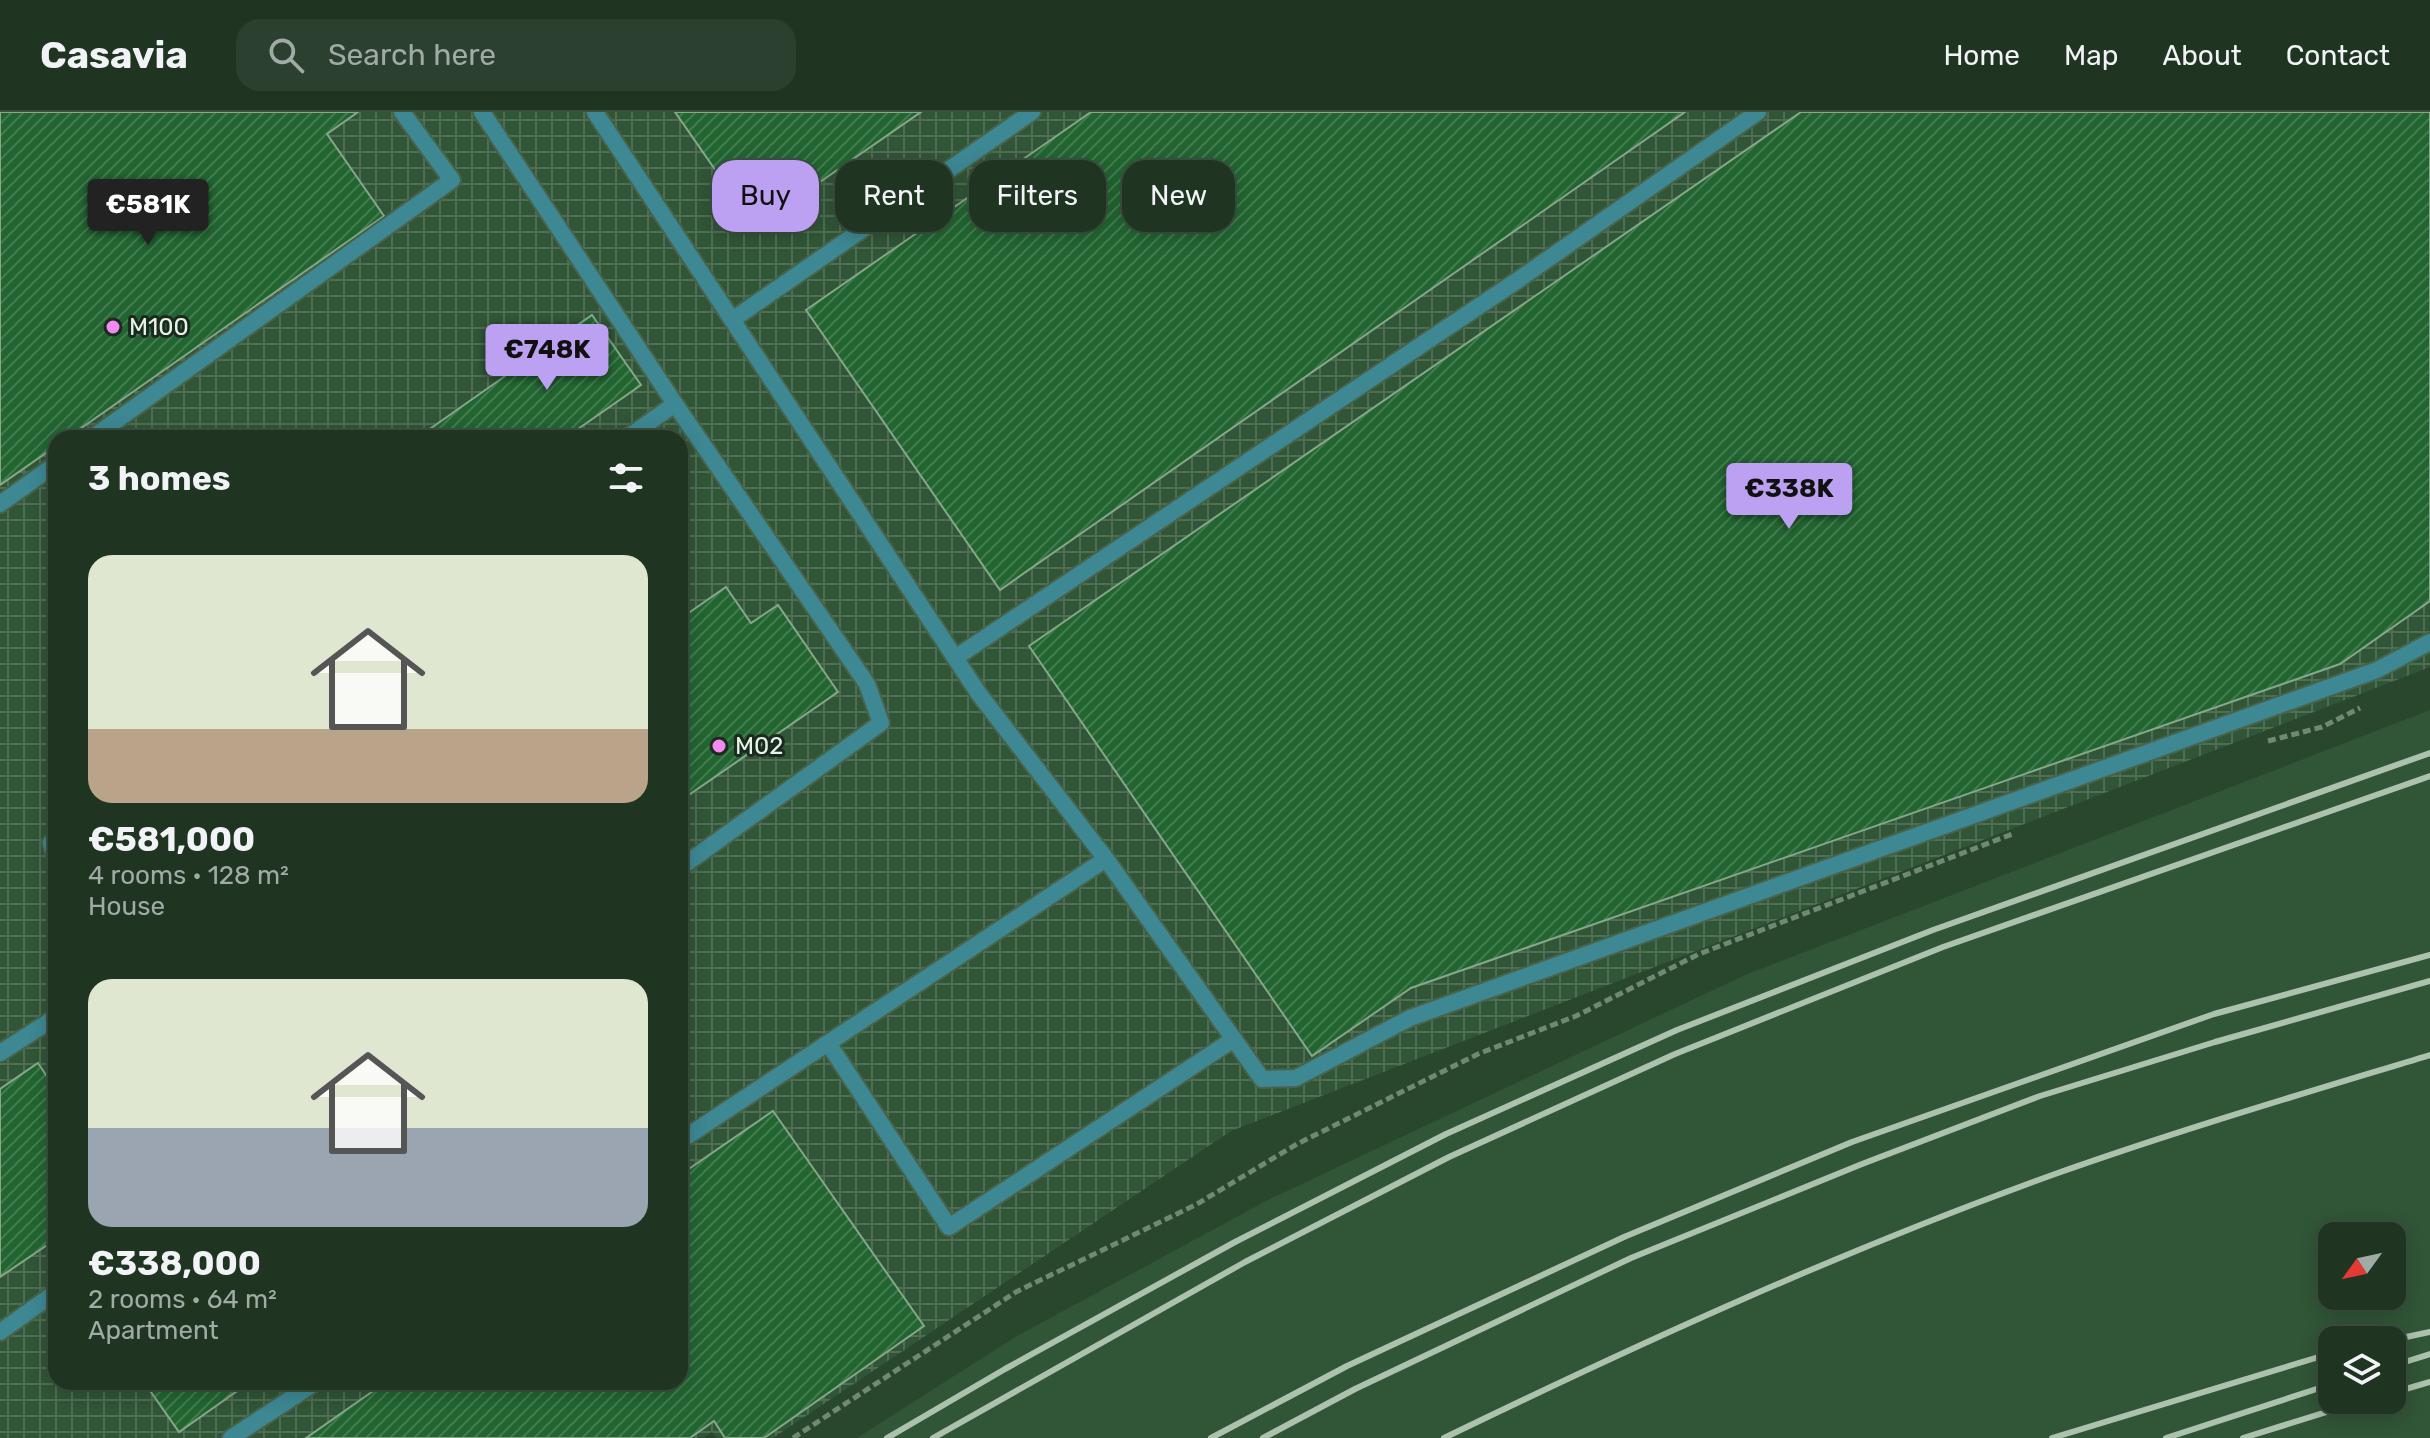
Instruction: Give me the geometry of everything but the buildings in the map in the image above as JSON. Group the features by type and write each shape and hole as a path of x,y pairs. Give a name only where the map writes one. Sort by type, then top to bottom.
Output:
{"lane":[{"path":"103,430 452,180 402,112"},
{"path":"482,112 675,404 867,684 881,723 688,862"},
{"path":"595,112 979,694 1106,859 1262,1079 1296,1078 1410,1018 2377,670 2430,642"},
{"path":"732,320 1032,112"},
{"path":"955,658 1518,280 1758,112"},
{"path":"638,430 675,404"},
{"path":"0,504 48,470"},
{"path":"688,1136 1106,859"},
{"path":"0,1053 48,1022"},
{"path":"828,1043 949,1227 1234,1039"},
{"path":"0,1332 48,1298"},
{"path":"231,1438 304,1390"}],"path":[{"path":"2256,744 2322,727 2362,706"},
{"path":"793,1438 1016,1292 1197,1204 1297,1144 1478,1054 1576,1016 1699,954 2019,831"}],"shaded area":[{"path":"0,112 2430,112 2430,667 1231,1131 773,1438 717,1438 712,1432 703,1438 0,1438"},
{"path":"2430,710 2430,1438 857,1438 1015,1337 1266,1201 1745,975"}],"railway":[{"path":"887,1438 1235,1242 1446,1134 1677,1030 1933,930 2430,753"},
{"path":"933,1438 1245,1262 1449,1157 1675,1054 1943,947 2430,776"},
{"path":"1211,1438 1347,1366 1624,1237 1852,1142 2214,1014 2430,955"},
{"path":"1263,1438 1355,1389 1631,1258 1862,1164 2040,1096 2430,981"},
{"path":"1444,1438 1594,1366 1899,1233 2148,1142 2430,1055"},
{"path":"2406,1337 2430,1332"},
{"path":"2406,1362 2430,1354"},
{"path":"2052,1438 2318,1357"},
{"path":"2406,1389 2430,1382"},
{"path":"2166,1438 2318,1389"},
{"path":"2243,1438 2320,1414"}],"place":[{"name":"M100","path":"113,327"},
{"name":"M02","path":"719,746"}]}
